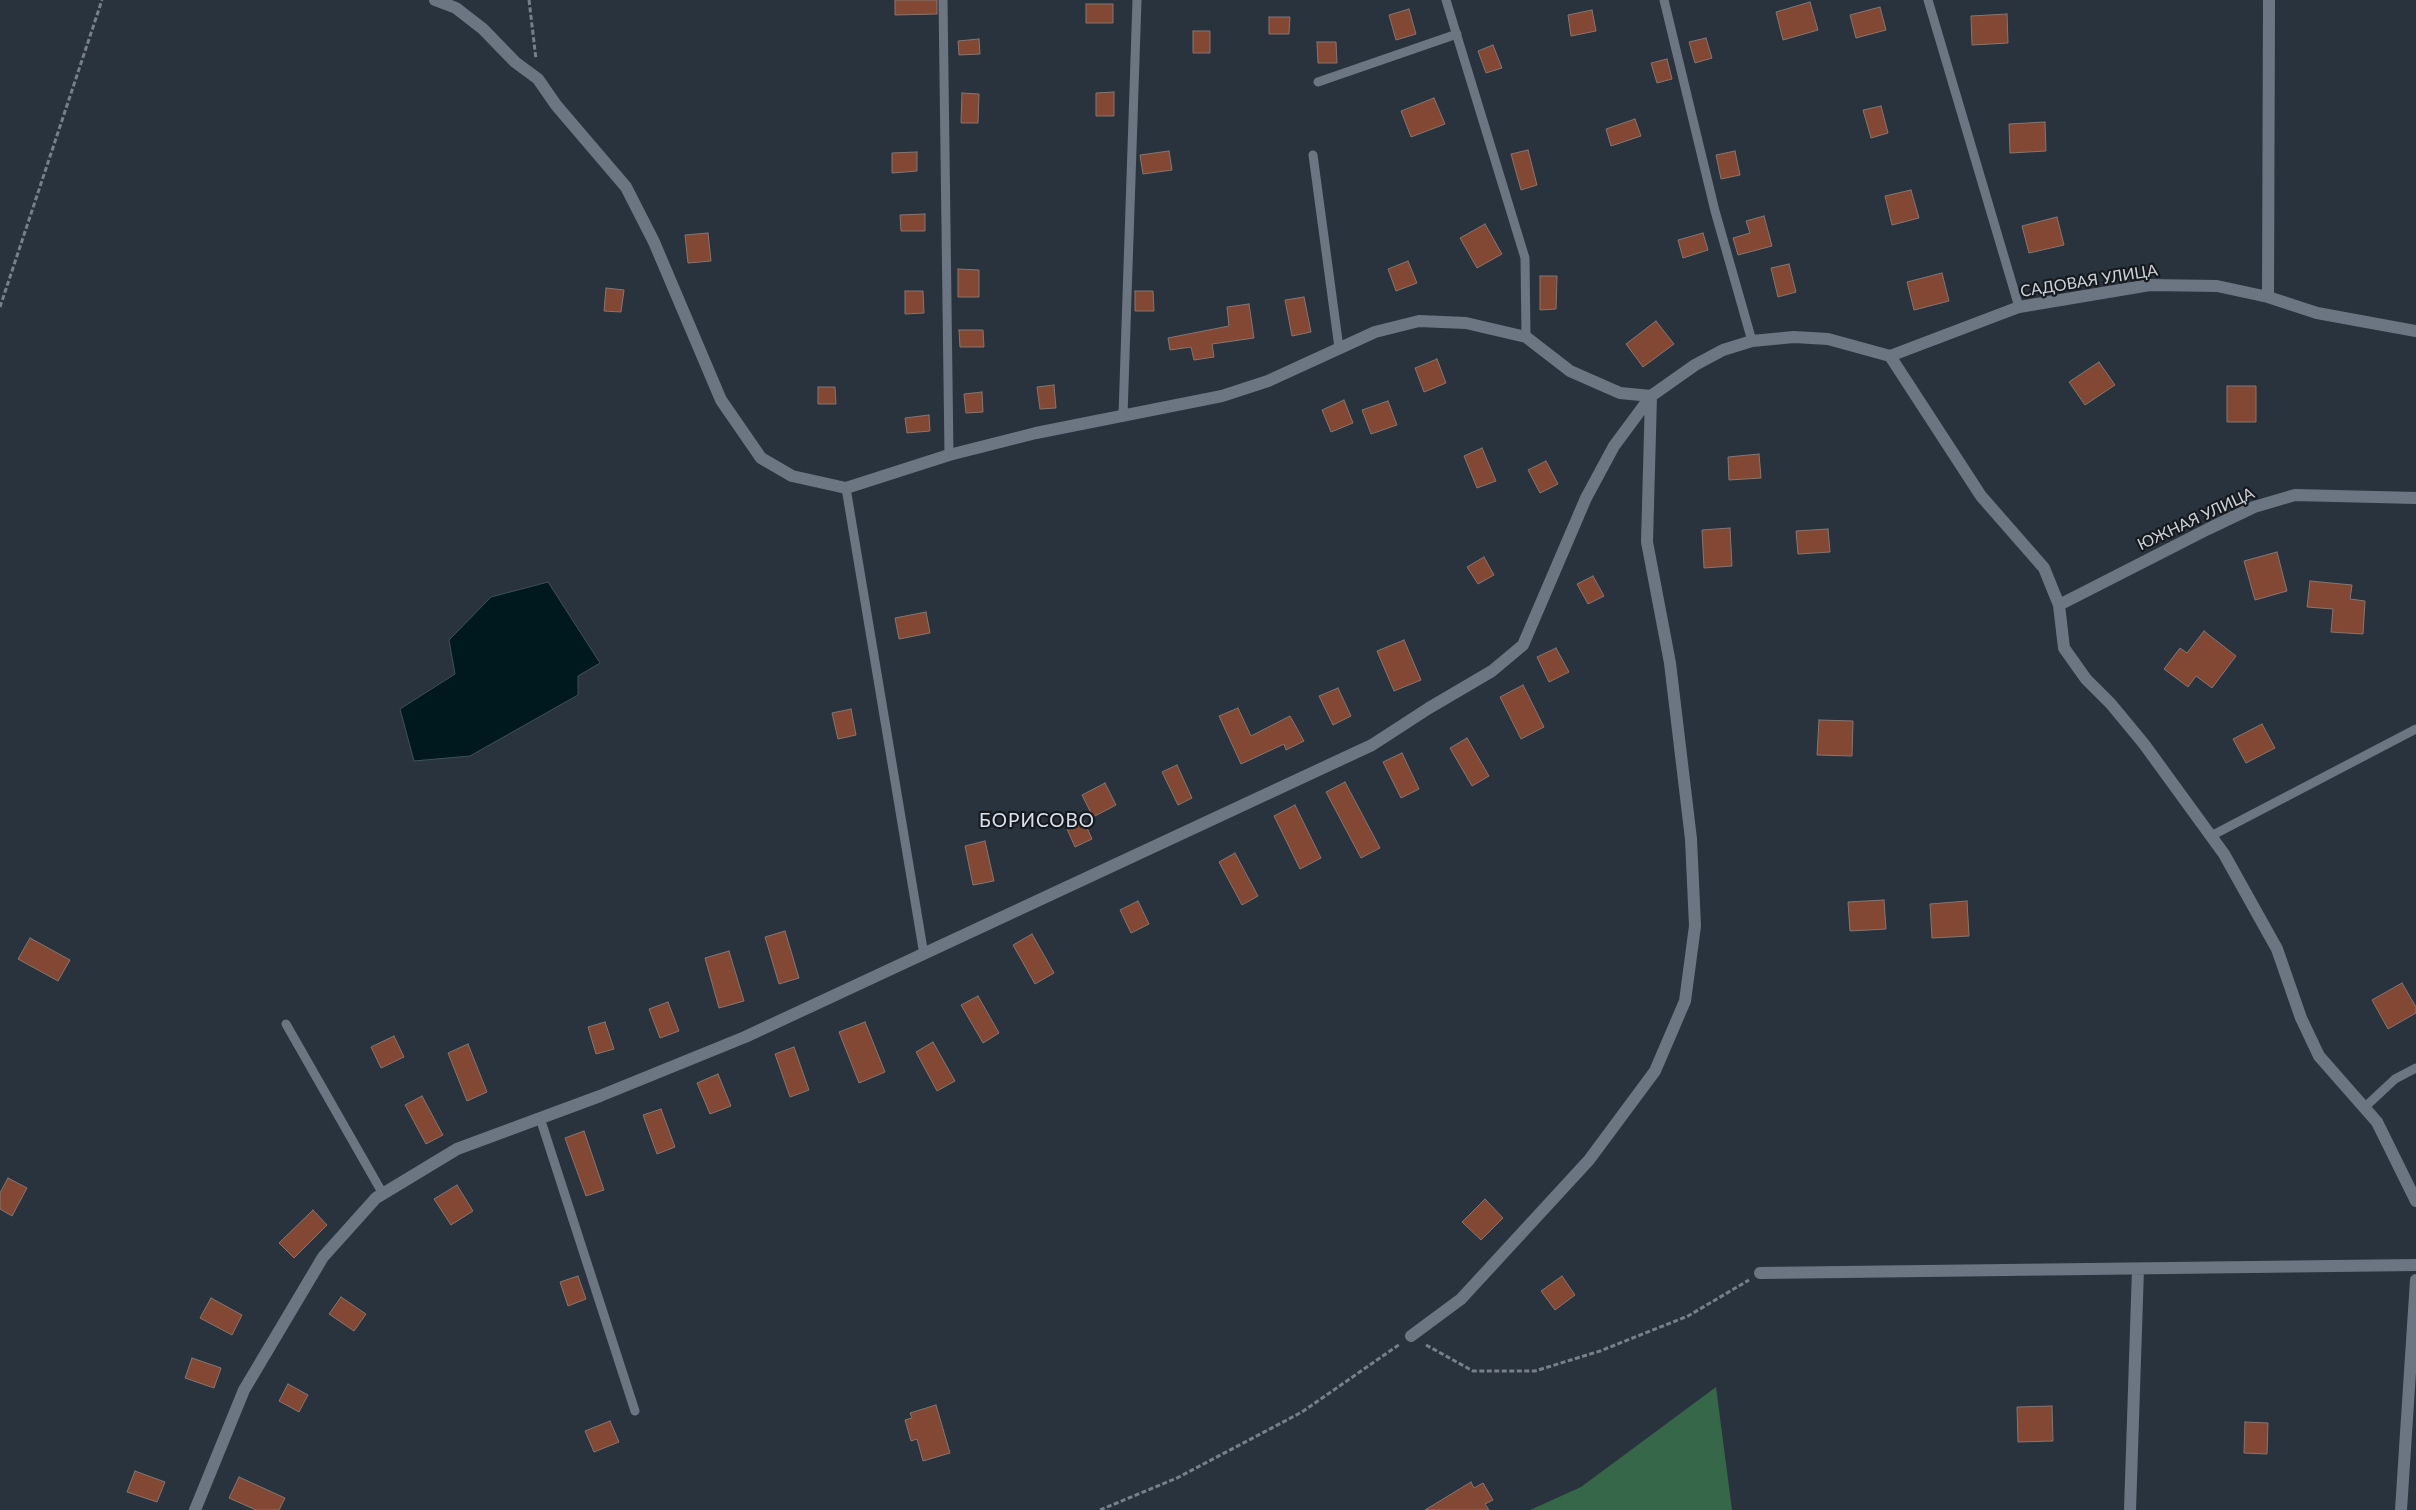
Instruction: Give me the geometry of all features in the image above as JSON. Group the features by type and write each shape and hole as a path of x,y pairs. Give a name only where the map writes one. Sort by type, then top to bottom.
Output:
{"street":[{"path":"436,0 456,8 483,29 515,62 538,79 556,105 626,187 654,242 720,400 761,458 792,476 846,488 949,455 1123,415 1222,396 1268,382 1375,332 1418,321 1466,323 1526,337 1570,371 1620,394 1651,396"},
{"path":"2268,297 2269,0"},
{"name":"САДОВАЯ УЛИЦА","path":"1890,356 2019,307 2150,285 2217,286 2268,297 2317,313 2416,331"},
{"path":"195,1510 244,1390 323,1257 376,1198 457,1150 745,1037 1372,745 1429,708 1492,671 1523,645 1532,628 1586,498 1614,446 1651,396 1694,365 1723,350 1752,341 1794,336 1828,339 1890,356 1922,402 1980,496 2044,568 2059,605 2064,648 2086,679 2144,744 2224,854 2276,949 2301,1018 2319,1056 2377,1122 2416,1201"},
{"path":"1411,1336 1461,1299 1589,1160 1655,1071 1685,1001 1695,926 1691,839 1670,663 1647,542 1651,396"},
{"name":"ЮЖНАЯ УЛИЦА","path":"2059,605 2254,507 2295,495 2416,498"},
{"path":"1760,1273 2416,1266"},
{"path":"2130,1510 2138,1269"},
{"path":"2401,1510 2416,1280"}],"lane":[{"path":"943,0 949,455"},
{"path":"1123,415 1137,0"},
{"path":"1446,0 1526,258 1526,337"},
{"path":"1664,0 1715,211 1752,341"},
{"path":"1928,0 2019,307"},
{"path":"1318,82 1457,34"},
{"path":"1313,155 1339,348"},
{"path":"846,488 924,955"},
{"path":"2211,836 2416,730"},
{"path":"286,1024 383,1194"},
{"path":"2365,1107 2394,1079 2416,1068"},
{"path":"540,1118 635,1411"}],"path":[{"path":"0,307 102,0"},
{"path":"529,0 538,79"},
{"path":"1100,1510 1177,1478 1302,1412 1411,1336 1474,1371 1535,1371 1600,1351 1688,1316 1760,1273"}],"green space":[{"path":"1716,1387 1732,1510 1530,1510 1581,1487"}],"water":[{"path":"548,582 600,663 578,676 578,695 470,756 414,761 400,709 455,674 449,640 491,597"}],"building":[{"path":"895,0 937,0 937,14 895,15"},
{"path":"1810,2 1818,30 1783,40 1776,12"},
{"path":"1086,4 1113,4 1113,23 1086,23"},
{"path":"1880,7 1886,30 1856,38 1850,15"},
{"path":"1409,9 1416,34 1396,40 1389,15"},
{"path":"1592,10 1596,31 1571,36 1568,15"},
{"path":"2007,14 2008,43 1972,45 1971,16"},
{"path":"1269,17 1290,17 1289,34 1269,34"},
{"path":"1193,31 1210,31 1210,53 1193,53"},
{"path":"1706,38 1712,58 1695,63 1689,42"},
{"path":"979,39 980,54 959,55 958,41"},
{"path":"1317,42 1336,42 1337,63 1318,63"},
{"path":"1493,45 1502,68 1486,73 1478,51"},
{"path":"1667,59 1672,79 1657,83 1651,63"},
{"path":"1114,92 1114,116 1096,116 1096,93"},
{"path":"962,93 979,94 978,123 961,123"},
{"path":"1434,98 1445,124 1411,137 1401,111"},
{"path":"1881,106 1888,133 1871,138 1863,110"},
{"path":"1635,119 1641,136 1611,146 1606,129"},
{"path":"2045,122 2046,151 2010,153 2009,124"},
{"path":"1528,150 1537,185 1521,190 1511,154"},
{"path":"1169,151 1172,170 1143,174 1140,155"},
{"path":"1735,151 1740,175 1721,179 1716,155"},
{"path":"917,152 917,171 892,173 892,153"},
{"path":"1911,190 1919,218 1892,225 1885,196"},
{"path":"925,214 925,231 901,231 900,215"},
{"path":"1764,216 1772,246 1738,255 1733,238 1750,233 1746,221"},
{"path":"2057,217 2064,245 2029,253 2022,226"},
{"path":"1485,224 1502,254 1477,268 1460,238"},
{"path":"708,233 711,261 688,263 685,235"},
{"path":"1703,233 1708,250 1683,258 1678,240"},
{"path":"1408,261 1417,283 1396,291 1388,269"},
{"path":"1789,264 1796,292 1778,297 1771,268"},
{"path":"958,269 979,270 979,297 958,297"},
{"path":"1942,273 1949,301 1914,310 1907,282"},
{"path":"1540,276 1557,276 1556,309 1540,310"},
{"path":"606,288 624,290 621,312 604,311"},
{"path":"905,291 923,291 924,313 905,314"},
{"path":"1135,291 1153,291 1154,311 1135,311"},
{"path":"1304,297 1311,332 1292,336 1285,300"},
{"path":"1249,304 1254,338 1212,344 1214,357 1194,360 1191,347 1170,350 1168,338 1229,326 1227,307"},
{"path":"1656,321 1674,344 1643,367 1626,344"},
{"path":"959,330 983,330 984,347 960,347"},
{"path":"1437,359 1446,383 1424,392 1415,368"},
{"path":"2099,362 2115,385 2085,405 2069,382"},
{"path":"1054,385 1056,408 1040,409 1037,387"},
{"path":"2227,386 2256,386 2256,422 2227,422"},
{"path":"818,387 835,387 836,404 818,404"},
{"path":"982,392 983,412 966,413 964,394"},
{"path":"1344,400 1353,423 1331,432 1322,410"},
{"path":"1388,401 1397,425 1371,434 1362,410"},
{"path":"929,415 930,431 907,433 905,418"},
{"path":"1482,448 1496,481 1477,488 1464,456"},
{"path":"1759,454 1761,478 1729,480 1728,457"},
{"path":"1546,461 1558,484 1540,493 1528,470"},
{"path":"1730,528 1732,566 1704,568 1702,530"},
{"path":"1828,529 1830,552 1798,554 1796,531"},
{"path":"2277,552 2287,591 2255,600 2244,561"},
{"path":"1484,557 1494,575 1478,584 1467,567"},
{"path":"1593,576 1604,596 1588,604 1577,584"},
{"path":"2310,581 2352,585 2350,599 2365,601 2363,634 2331,632 2333,609 2307,607"},
{"path":"926,612 930,633 899,639 895,618"},
{"path":"2204,631 2236,656 2212,688 2196,676 2188,687 2164,669 2180,648 2187,653"},
{"path":"1404,640 1421,680 1394,691 1377,651"},
{"path":"1556,648 1569,672 1549,682 1537,657"},
{"path":"1523,685 1544,727 1521,739 1500,697"},
{"path":"1338,688 1351,716 1333,725 1319,696"},
{"path":"1238,708 1251,736 1290,716 1304,741 1286,750 1284,744 1241,764 1219,716"},
{"path":"851,709 856,735 838,739 832,713"},
{"path":"1819,720 1853,721 1852,756 1817,755"},
{"path":"2262,724 2275,748 2246,763 2233,739"},
{"path":"1467,738 1489,776 1472,786 1450,748"},
{"path":"1402,753 1419,789 1401,798 1383,762"},
{"path":"1177,765 1192,798 1178,805 1162,772"},
{"path":"1345,782 1380,848 1361,858 1326,792"},
{"path":"1105,783 1116,805 1093,817 1082,795"},
{"path":"1295,805 1321,858 1300,869 1274,816"},
{"path":"1084,821 1092,839 1075,847 1067,829"},
{"path":"985,841 994,881 973,885 965,846"},
{"path":"1235,853 1258,896 1242,905 1219,862"},
{"path":"1884,900 1886,929 1850,931 1848,902"},
{"path":"1138,901 1149,924 1131,933 1120,910"},
{"path":"1967,901 1969,936 1932,938 1930,904"},
{"path":"785,931 799,978 779,984 765,937"},
{"path":"1032,934 1054,973 1035,984 1013,945"},
{"path":"30,938 70,960 58,981 18,959"},
{"path":"729,951 744,1001 719,1008 705,958"},
{"path":"2402,983 2416,1007 2416,1013 2388,1029 2372,1000"},
{"path":"978,996 999,1033 983,1043 961,1005"},
{"path":"668,1002 679,1031 660,1038 649,1009"},
{"path":"605,1022 614,1049 596,1054 588,1027"},
{"path":"865,1022 885,1072 859,1083 839,1032"},
{"path":"394,1036 404,1057 381,1068 371,1047"},
{"path":"933,1042 955,1081 937,1091 916,1052"},
{"path":"468,1044 487,1092 467,1101 448,1053"},
{"path":"794,1047 809,1090 790,1097 775,1054"},
{"path":"718,1074 731,1106 710,1114 697,1083"},
{"path":"422,1096 443,1135 426,1144 405,1105"},
{"path":"661,1109 675,1147 657,1154 643,1115"},
{"path":"584,1131 604,1190 586,1196 565,1138"},
{"path":"8,1178 27,1188 12,1216 0,1209 0,1193"},
{"path":"457,1185 473,1211 451,1225 434,1199"},
{"path":"1485,1199 1503,1218 1481,1240 1462,1222"},
{"path":"313,1210 327,1225 294,1258 279,1243"},
{"path":"578,1276 586,1299 568,1306 560,1282"},
{"path":"1562,1276 1575,1295 1555,1310 1541,1291"},
{"path":"341,1297 366,1314 354,1331 329,1314"},
{"path":"211,1298 242,1315 232,1335 200,1318"},
{"path":"192,1358 221,1368 214,1388 185,1378"},
{"path":"288,1384 308,1395 299,1412 279,1401"},
{"path":"936,1405 950,1453 923,1461 917,1439 911,1441 905,1420 912,1418 910,1413"},
{"path":"2052,1406 2053,1441 2018,1442 2017,1407"},
{"path":"610,1421 619,1442 594,1452 585,1431"},
{"path":"2245,1422 2268,1423 2267,1454 2244,1453"},
{"path":"135,1471 165,1482 157,1502 127,1492"},
{"path":"239,1477 285,1498 279,1510 256,1510 229,1498"},
{"path":"1471,1482 1474,1488 1483,1483 1493,1500 1485,1504 1489,1510 1425,1510"}],"district":[{"name":"БОРИСОВО","path":"1037,821"}]}
